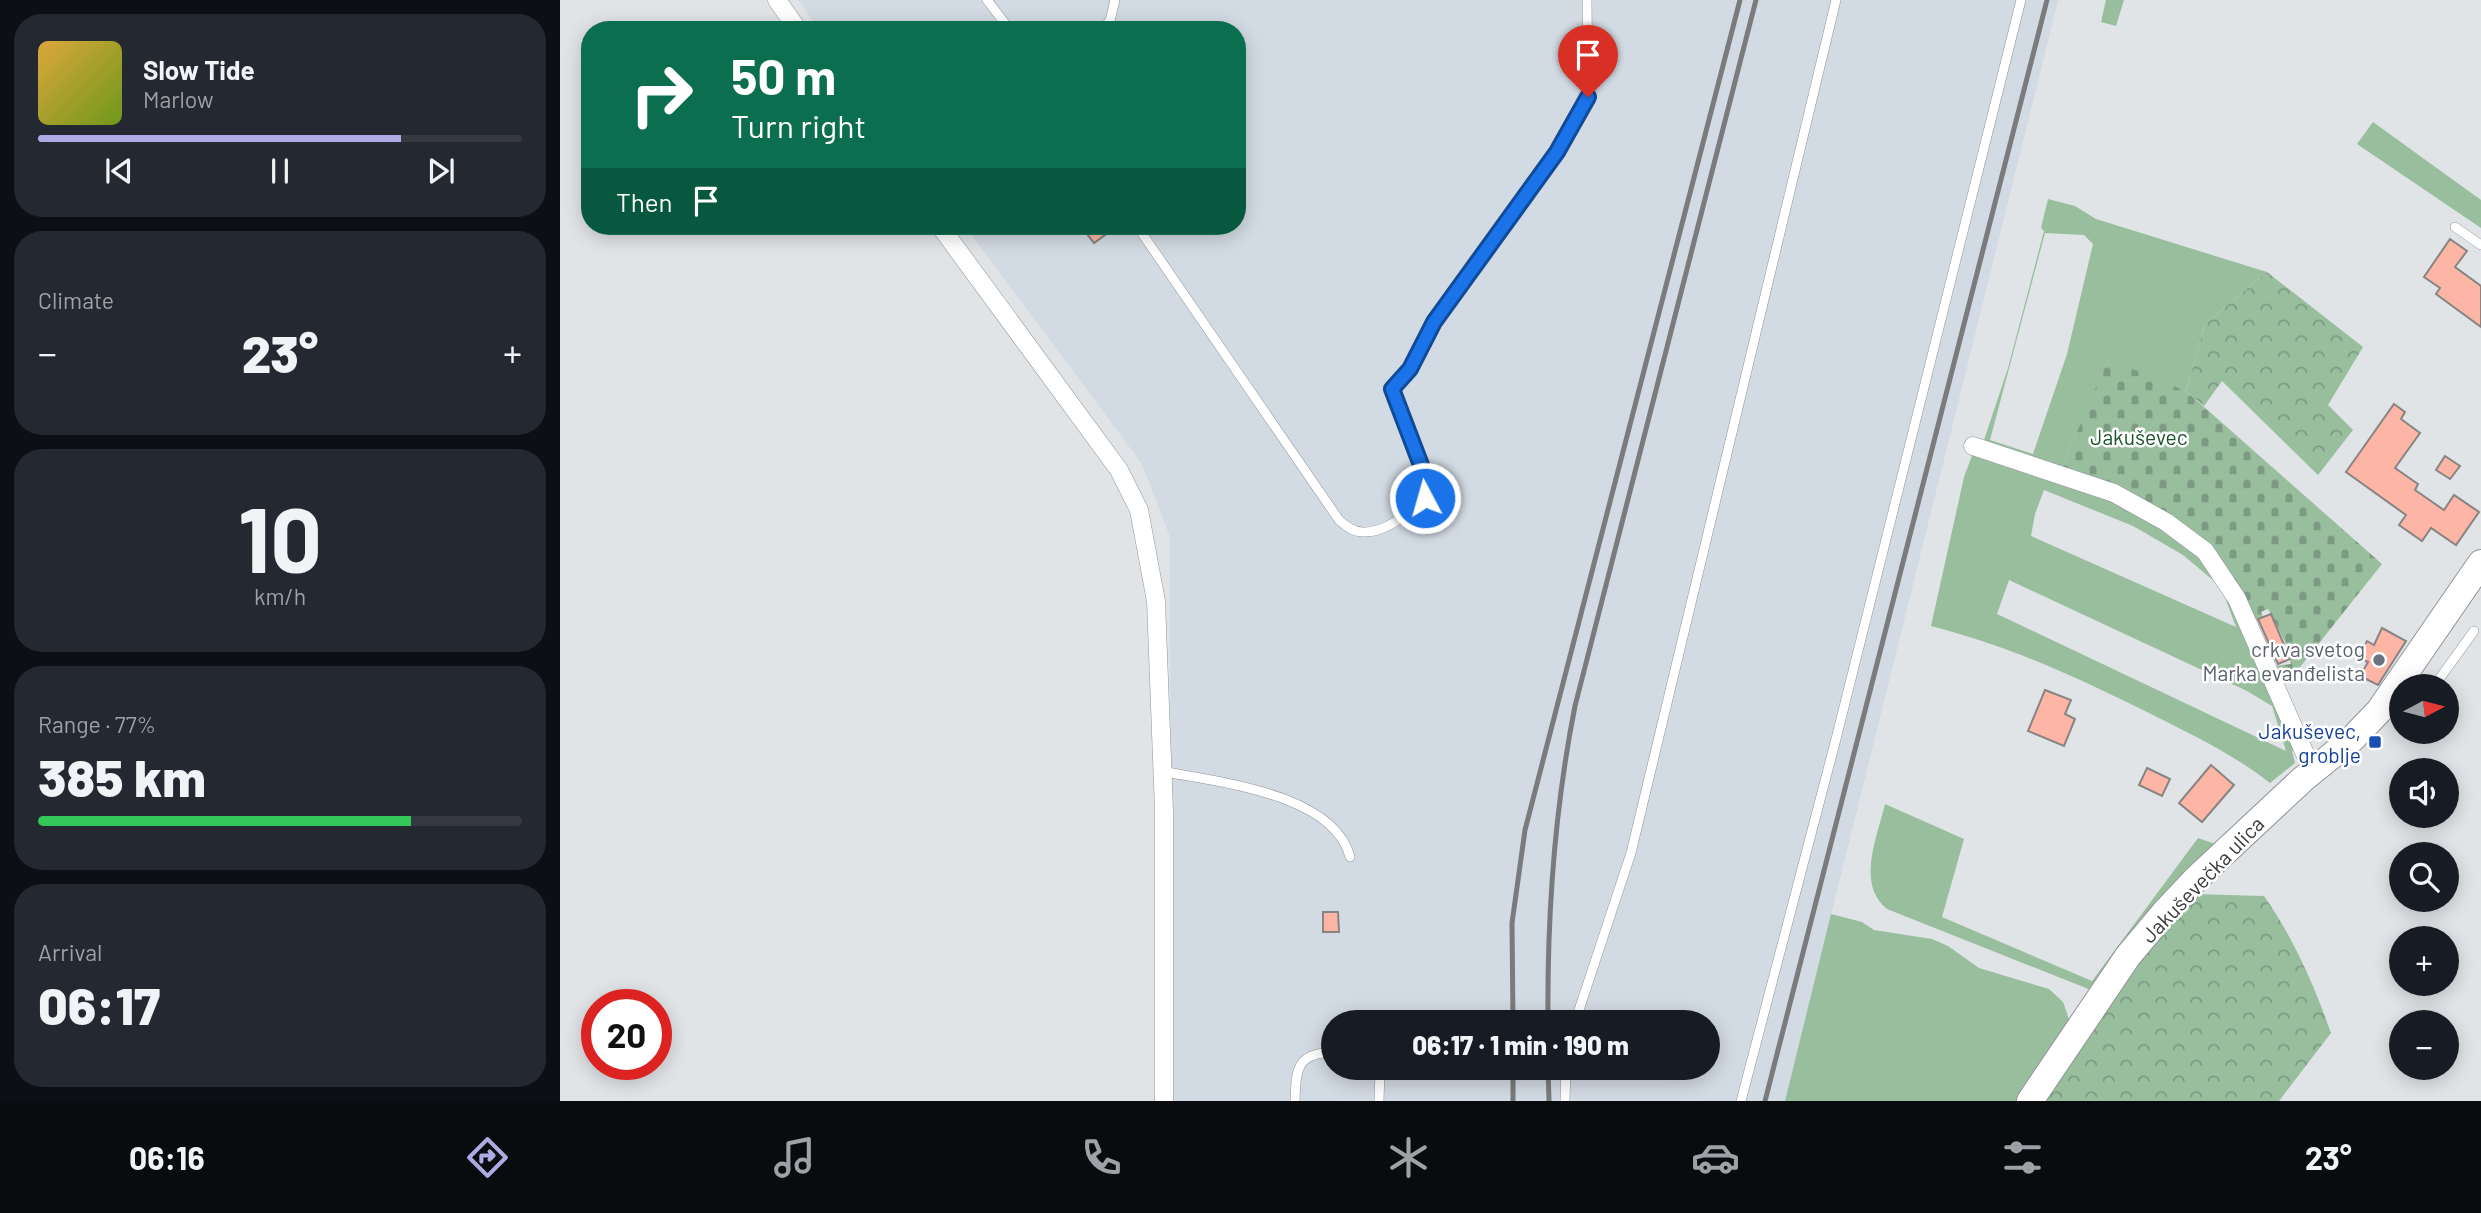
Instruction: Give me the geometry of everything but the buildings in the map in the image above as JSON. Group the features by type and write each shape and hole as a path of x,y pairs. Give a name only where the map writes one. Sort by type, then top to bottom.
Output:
{"main road":[{"name":"Jakuševečka ulica","path":"2030,1101 2128,956 2164,913 2197,878 2351,740 2379,711 2481,563"}],"street":[{"path":"777,0 792,21"},
{"path":"947,235 1119,470 1139,510 1156,601 1161,771 1164,1101"},
{"path":"1973,446 2114,493 2146,509 2205,551 2246,608 2313,772"}],"lane":[{"path":"987,0 1003,21"},
{"path":"1110,21 1115,0"},
{"path":"1144,235 1339,520 1360,532 1373,531 1389,523 1417,506 1425,498 1429,486 1392,389 1410,369 1434,322 1557,152 1581,114 1588,97 1587,0"},
{"path":"1579,1010 1631,853 1836,0"},
{"path":"1741,1101 1833,752 2021,0"},
{"path":"2455,227 2481,245"},
{"path":"2443,674 2474,631"},
{"path":"1161,771 1270,793 1330,825 1346,842 1350,858"},
{"path":"1295,1101 1297,1073 1303,1060 1310,1054 1321,1053"},
{"path":"1379,1101 1380,1080"},
{"path":"1565,1101 1566,1080"}],"shaded area":[{"path":"798,0 2058,0 1785,1101 1171,1101 1170,537 1142,464 972,235 1246,235 1246,21 813,21"}],"green space":[{"path":"2106,0 2124,0 2116,26 2101,22"},
{"path":"2373,122 2481,200 2481,228 2357,144"},
{"path":"2048,199 2075,206 2096,219 2267,272 2205,324 2186,391 2108,360 2062,467 1983,443 2008,368 2044,231 2041,228","holes":["2045,233 2084,235 2093,244 2067,354 2033,454 1990,440"]},
{"path":"2267,272 2363,347 2328,405 2353,430 2318,475 2222,381 2204,406 2186,391 2205,324"},
{"name":"Jakuševec","path":"2108,359 2186,391 2382,564 2293,676 2283,677 2274,666 2291,664 2287,646 2268,609 2261,612 2263,617 2255,620 2247,601 2217,558 2062,467"},
{"path":"1973,453 2088,486 2157,520 2217,573 2297,749 2292,751 2295,763 2270,783 2209,744 2092,685 2015,653 1931,626 1964,477","holes":["2044,490 2133,526 2183,555 2221,587 2236,627 2031,536 2035,514","2009,580 2247,691 2272,706 2286,751 1997,614"]},
{"path":"1885,804 1964,839 1942,917 2092,981 2198,838 2221,846 2096,992 1887,909 1872,887 1871,874 1871,860"},
{"path":"2194,894 2264,896 2302,963 2331,1033 2279,1101 2038,1101 2101,1009"},
{"path":"1831,914 1862,922 1874,930 1932,939 1948,946 1979,968 2049,989 2063,1002 2072,1028 2022,1101 1785,1101"}],"railway":[{"path":"1513,1010 1512,923 1525,830 1740,0"},
{"path":"1548,1010 1553,864 1575,706 1756,0"},
{"path":"1765,1101 2047,0"},
{"path":"1513,1080 1513,1101"},
{"path":"1548,1080 1549,1101"}],"place":[{"name":"crkva svetog Marka evanđelista","path":"2379,660"},
{"name":"Jakuševec, groblje","path":"2375,742"}],"route":[{"path":"1425,498 1429,486 1392,389 1410,369 1434,322 1557,152 1581,114 1588,97"}]}
